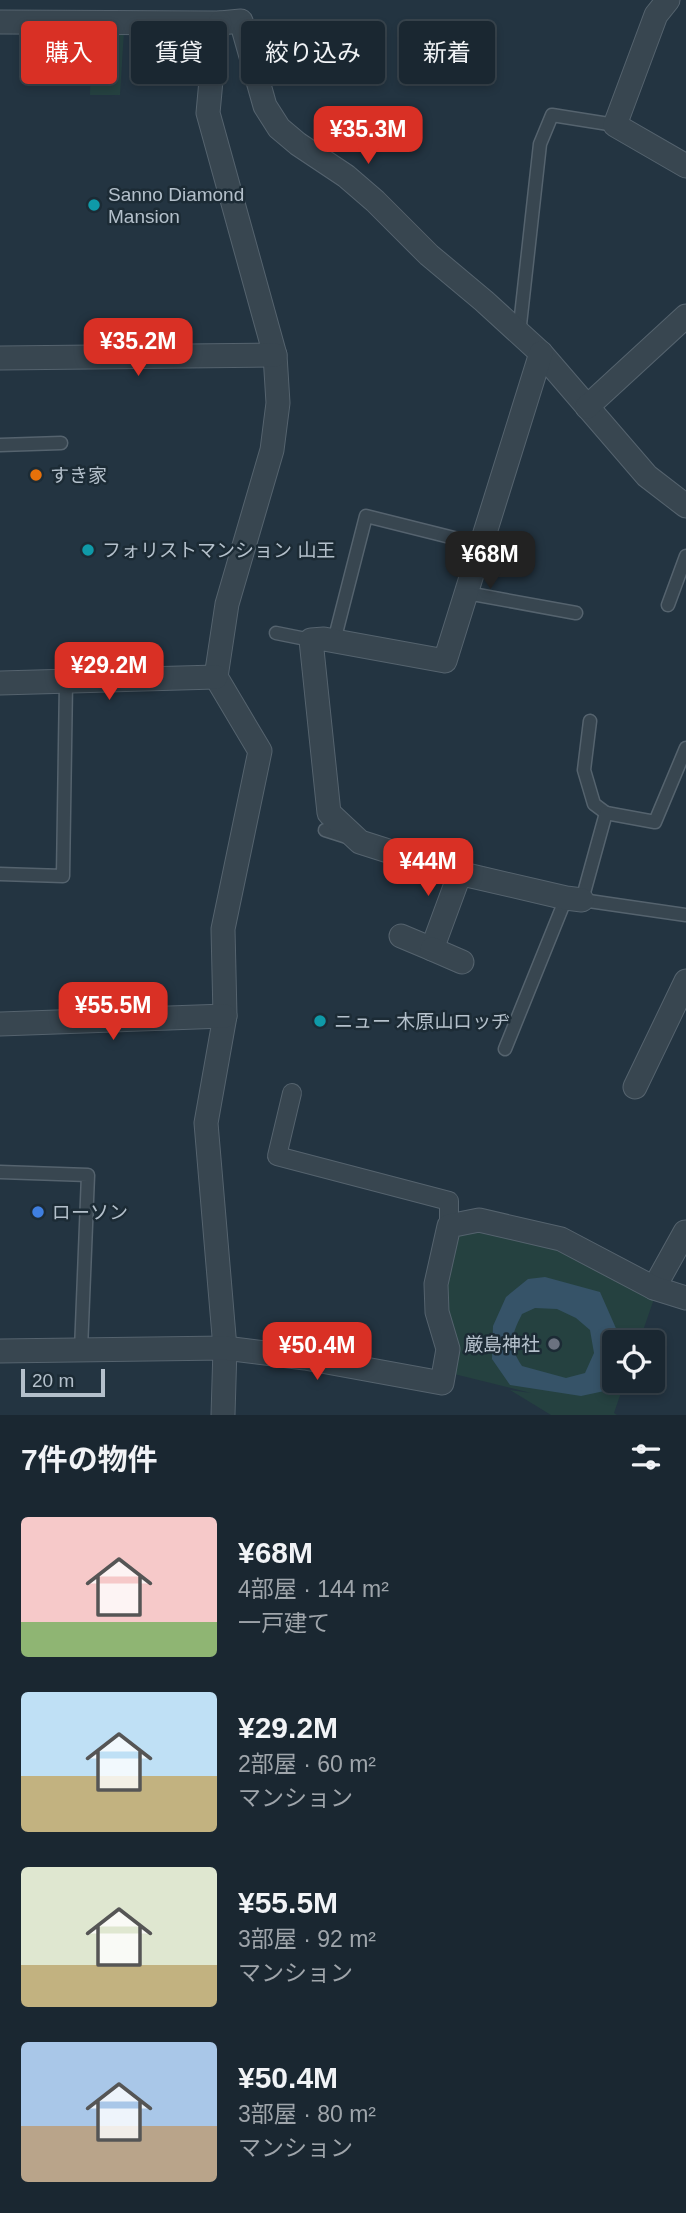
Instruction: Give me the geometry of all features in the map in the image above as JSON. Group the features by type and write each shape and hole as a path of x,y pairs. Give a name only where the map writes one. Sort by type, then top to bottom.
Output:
{"street":[{"path":"668,0 656,15 615,125 686,166"},
{"path":"0,22 234,15"},
{"path":"234,15 265,106 279,128 375,201 429,255 541,353 647,476 686,506"},
{"path":"223,1415 225,1348 206,1123 225,1016 223,929 260,751 216,677 227,604 272,450 278,403 275,355 208,113 215,37 234,15"},
{"path":"587,407 686,316"},
{"path":"541,353 445,661 334,641 311,640 329,813 360,842 460,873 574,899"},
{"path":"0,358 275,355"},
{"path":"0,683 216,677"},
{"path":"432,949 460,873"},
{"path":"401,936 462,962"},
{"path":"635,1087 686,981"},
{"path":"0,1024 225,1016"},
{"path":"0,1351 225,1348 305,1358 441,1390 448,1349 437,1312 436,1284 449,1226 449,1201 277,1156 292,1093"},
{"path":"449,1226 479,1220 561,1239 654,1287 686,1298"},
{"path":"654,1287 685,1232"}],"lane":[{"path":"519,334 540,144 552,116 615,125"},
{"path":"0,444 61,443"},
{"path":"334,641 366,516 482,545"},
{"path":"668,606 686,556"},
{"path":"467,593 576,613"},
{"path":"276,633 311,640"},
{"path":"0,874 63,876 66,682"},
{"path":"590,721 583,771 594,804 606,813 655,822 686,748"},
{"path":"505,1049 574,899 606,813"},
{"path":"325,830 360,842"},
{"path":"574,899 686,915"},
{"path":"0,1172 88,1175 81,1350"}],"green space":[{"path":"117,31 124,31 120,95 90,95 90,84 117,84"},
{"path":"449,1226 557,1250 655,1296 643,1330 602,1330 602,1393 621,1393 614,1413 617,1415 551,1415 510,1390 531,1393 454,1374 442,1292"}],"water":[{"path":"545,1277 600,1292 617,1330 602,1330 602,1392 581,1396 510,1385 492,1359 493,1326 506,1297 528,1279","holes":["535,1308 557,1309 576,1318 590,1330 594,1353 585,1373 566,1378 522,1366 513,1346 513,1335 522,1314"]}],"place":[{"name":"Sanno Diamond Mansion","path":"94,205"},
{"name":"すき家","path":"36,475"},
{"name":"フォリストマンション 山王","path":"88,550"},
{"name":"ニュー 木原山ロッヂ","path":"320,1021"},
{"name":"ローソン","path":"38,1212"},
{"name":"厳島神社","path":"554,1344"}]}
